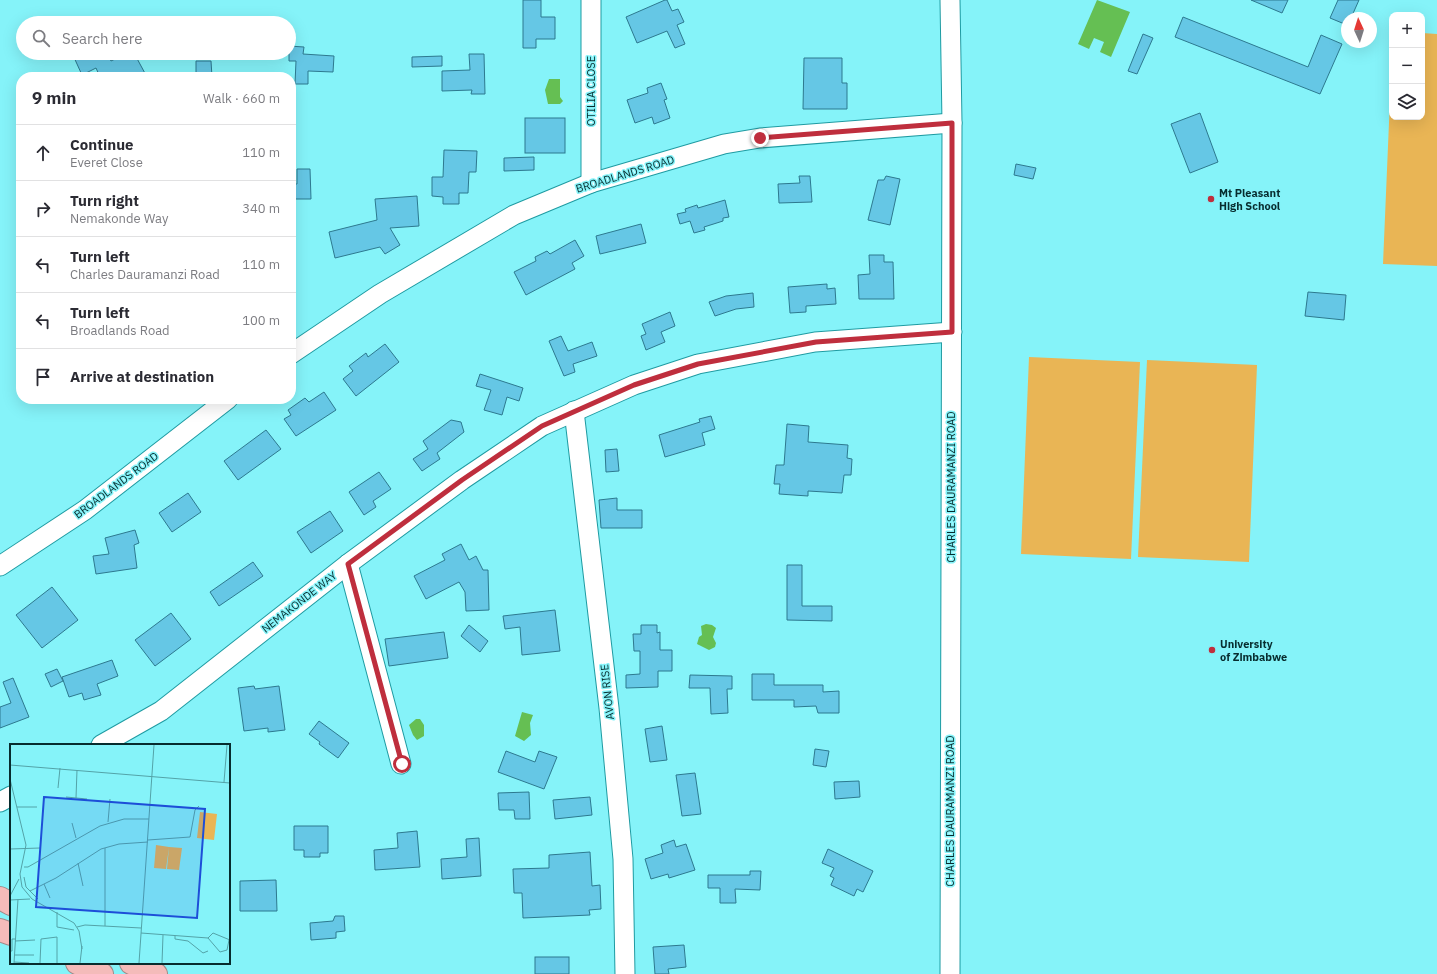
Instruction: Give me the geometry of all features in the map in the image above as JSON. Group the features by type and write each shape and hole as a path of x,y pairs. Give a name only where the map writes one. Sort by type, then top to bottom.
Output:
{"highway":[{"path":"0,898 10,903"},
{"path":"0,930 10,934"},
{"path":"79,964 102,974"},
{"path":"133,964 156,974"}],"street":[{"name":"OTILIA CLOSE","path":"591,0 591,183"},
{"name":"CHARLES DAURAMANZI ROAD","path":"950,0 952,123 950,974"},
{"name":"BROADLANDS ROAD","path":"296,351 380,294 514,216 591,183 724,144 760,138 952,123"},
{"name":"NEMAKONDE WAY","path":"103,744 161,711 348,564 462,480 542,426 634,385 698,364 816,342 952,332"},
{"name":"BROADLANDS ROAD","path":"0,566 85,510 222,404"},
{"name":"AVON RISE","path":"574,411 609,708 623,859 625,974"},
{"path":"348,564 402,764"},
{"path":"0,802 10,797"}],"shaded area":[{"path":"1097,0 1130,12 1111,57 1100,52 1104,42 1094,38 1089,49 1078,44"},
{"path":"1425,33 1437,34 1437,266 1383,264 1389,120 1425,120"},
{"path":"549,79 560,79 560,97 563,101 560,104 548,104 545,90"},
{"path":"1029,357 1140,362 1131,559 1021,554"},
{"path":"1147,360 1257,365 1249,562 1138,557"},
{"path":"706,624 712,625 716,628 713,637 716,643 715,647 709,650 697,644 699,637 702,635 701,626"},
{"path":"522,712 533,715 530,723 531,735 524,741 515,736"},
{"path":"416,719 420,719 424,725 424,736 417,740 409,725"}],"building":[{"path":"523,0 541,0 541,17 555,17 555,39 536,39 536,48 523,48"},
{"path":"667,0 672,11 678,9 684,22 677,25 685,44 675,48 667,31 637,43 626,17"},
{"path":"1251,0 1288,0 1282,13"},
{"path":"1338,0 1359,0 1354,12 1341,12 1341,23 1330,18"},
{"path":"1183,17 1308,67 1321,35 1341,44 1341,46 1320,94 1175,37"},
{"path":"1143,34 1153,38 1137,74 1128,71"},
{"path":"296,46 304,47 303,54 334,56 333,72 308,71 308,84 296,84 296,61 289,61 296,60"},
{"path":"469,54 484,54 485,94 471,94 472,90 442,91 442,71 470,70"},
{"path":"442,56 442,66 412,67 412,57"},
{"path":"804,58 842,58 842,83 847,83 847,109 803,109"},
{"path":"75,60 138,60 144,72 98,72 96,68 88,72 81,72"},
{"path":"196,61 211,61 212,72 196,72"},
{"path":"661,83 667,99 664,100 670,118 654,124 652,117 635,123 627,100 648,93 647,88"},
{"path":"1200,113 1218,162 1190,173 1171,124"},
{"path":"525,118 565,118 565,153 525,153"},
{"path":"444,150 477,151 476,172 469,172 468,193 459,193 459,204 443,204 443,197 432,196 432,177 443,177"},
{"path":"534,157 534,170 504,171 504,158"},
{"path":"1016,164 1036,168 1033,179 1014,175"},
{"path":"297,169 310,169 311,199 296,199"},
{"path":"799,176 810,176 812,202 779,203 778,184 800,183"},
{"path":"886,176 900,179 890,225 868,220 878,180 884,180"},
{"path":"417,196 419,226 390,228 400,245 385,254 380,247 335,258 329,232 377,220 375,199"},
{"path":"725,200 729,217 723,218 723,221 704,227 705,230 694,233 690,221 680,224 677,214 686,212 685,209 697,205 698,208"},
{"path":"641,224 646,243 600,254 596,236"},
{"path":"575,240 584,256 572,263 575,269 526,295 514,272 536,261 535,257 547,251 550,254"},
{"path":"869,255 884,255 884,262 893,262 894,299 859,299 858,275 870,274"},
{"path":"827,284 827,289 835,288 836,304 806,306 806,312 790,313 788,287"},
{"path":"1308,292 1346,295 1344,320 1305,316"},
{"path":"753,293 754,307 736,309 715,316 709,302 726,296"},
{"path":"670,312 675,326 661,332 665,342 646,350 641,336 646,334 642,324"},
{"path":"561,336 568,351 592,342 597,356 573,364 575,372 564,376 549,341"},
{"path":"385,344 399,362 356,396 343,379 353,371 349,366 366,353 368,357"},
{"path":"480,374 523,388 519,401 507,397 502,415 484,410 491,390 476,386"},
{"path":"324,392 336,410 296,436 284,419 291,415 288,410 305,398 309,402"},
{"path":"711,416 715,429 702,433 705,445 665,457 659,435 700,422 699,419"},
{"path":"451,420 461,422 464,432 437,453 440,459 422,471 413,459 428,449 423,441"},
{"path":"787,424 809,426 808,442 848,445 847,458 852,459 851,475 844,475 842,493 808,491 808,496 779,494 780,484 774,484 776,465 784,465"},
{"path":"266,430 281,449 238,480 224,461"},
{"path":"617,449 619,471 606,472 605,450"},
{"path":"379,472 391,489 373,501 376,507 364,515 349,492"},
{"path":"188,493 201,512 172,532 159,513"},
{"path":"617,498 617,510 642,510 642,528 601,528 599,500"},
{"path":"330,511 343,531 311,553 297,532"},
{"path":"135,530 139,543 134,545 137,568 96,574 93,556 109,554 105,538"},
{"path":"461,544 469,560 476,556 483,570 488,570 489,610 466,611 465,592 459,582 426,599 414,576 445,560 442,554"},
{"path":"253,562 263,576 219,606 210,592"},
{"path":"787,565 802,565 802,606 832,606 832,621 787,620"},
{"path":"52,587 78,620 42,648 16,615"},
{"path":"555,610 560,651 522,655 520,627 505,629 503,616"},
{"path":"171,613 191,639 155,666 135,640"},
{"path":"469,625 488,641 480,652 461,636"},
{"path":"641,625 657,625 657,633 660,632 660,650 672,650 672,671 658,671 658,687 626,688 626,675 640,674 640,651 634,651 633,634 641,634"},
{"path":"444,632 448,658 389,666 385,639"},
{"path":"112,660 118,676 97,684 101,695 84,700 82,693 69,697 62,677"},
{"path":"57,669 63,681 51,687 45,674"},
{"path":"752,674 774,674 774,685 823,685 823,692 839,691 839,713 818,713 816,706 794,707 794,700 752,700"},
{"path":"690,675 732,676 732,689 727,689 728,713 711,714 710,688 689,688"},
{"path":"13,678 29,717 0,728 0,707 11,703 3,682"},
{"path":"254,686 255,689 279,686 285,730 268,732 268,728 244,731 238,688"},
{"path":"319,721 349,743 338,758 319,744 320,742 309,734"},
{"path":"662,726 667,760 650,762 645,729"},
{"path":"815,749 829,751 826,767 813,765"},
{"path":"506,751 535,762 539,751 557,757 544,789 498,772"},
{"path":"695,773 701,814 682,816 676,775"},
{"path":"859,781 860,797 835,799 834,782"},
{"path":"529,792 530,819 515,819 514,810 499,810 498,793"},
{"path":"590,797 592,815 555,819 553,800"},
{"path":"294,826 328,826 328,853 320,853 320,857 304,857 304,850 294,850"},
{"path":"417,831 420,867 375,870 374,850 398,848 397,833"},
{"path":"479,838 481,876 442,879 441,859 467,857 466,839"},
{"path":"674,840 676,847 686,844 695,870 669,878 668,874 651,879 645,859 663,853 661,845"},
{"path":"828,849 873,871 863,892 857,889 854,896 831,885 834,878 830,876 834,868 822,863"},
{"path":"590,852 592,886 600,885 601,909 589,910 590,915 523,918 522,893 514,893 513,869 549,868 549,855"},
{"path":"750,871 761,871 760,890 735,889 736,903 720,903 720,888 708,888 708,875 750,875"},
{"path":"276,880 277,911 240,911 240,881"},
{"path":"335,916 344,916 345,931 336,932 336,938 311,940 310,923 333,921"},
{"path":"684,945 686,967 668,969 669,974 655,974 653,947"},
{"path":"535,957 569,957 569,974 535,974"}],"place":[{"name":"Mt Pleasant High School","path":"1211,199"},
{"name":"University of Zimbabwe","path":"1212,650"}],"route":[{"path":"402,764 348,564 462,480 542,426 634,385 698,364 816,342 952,332 952,123 760,138"}]}
